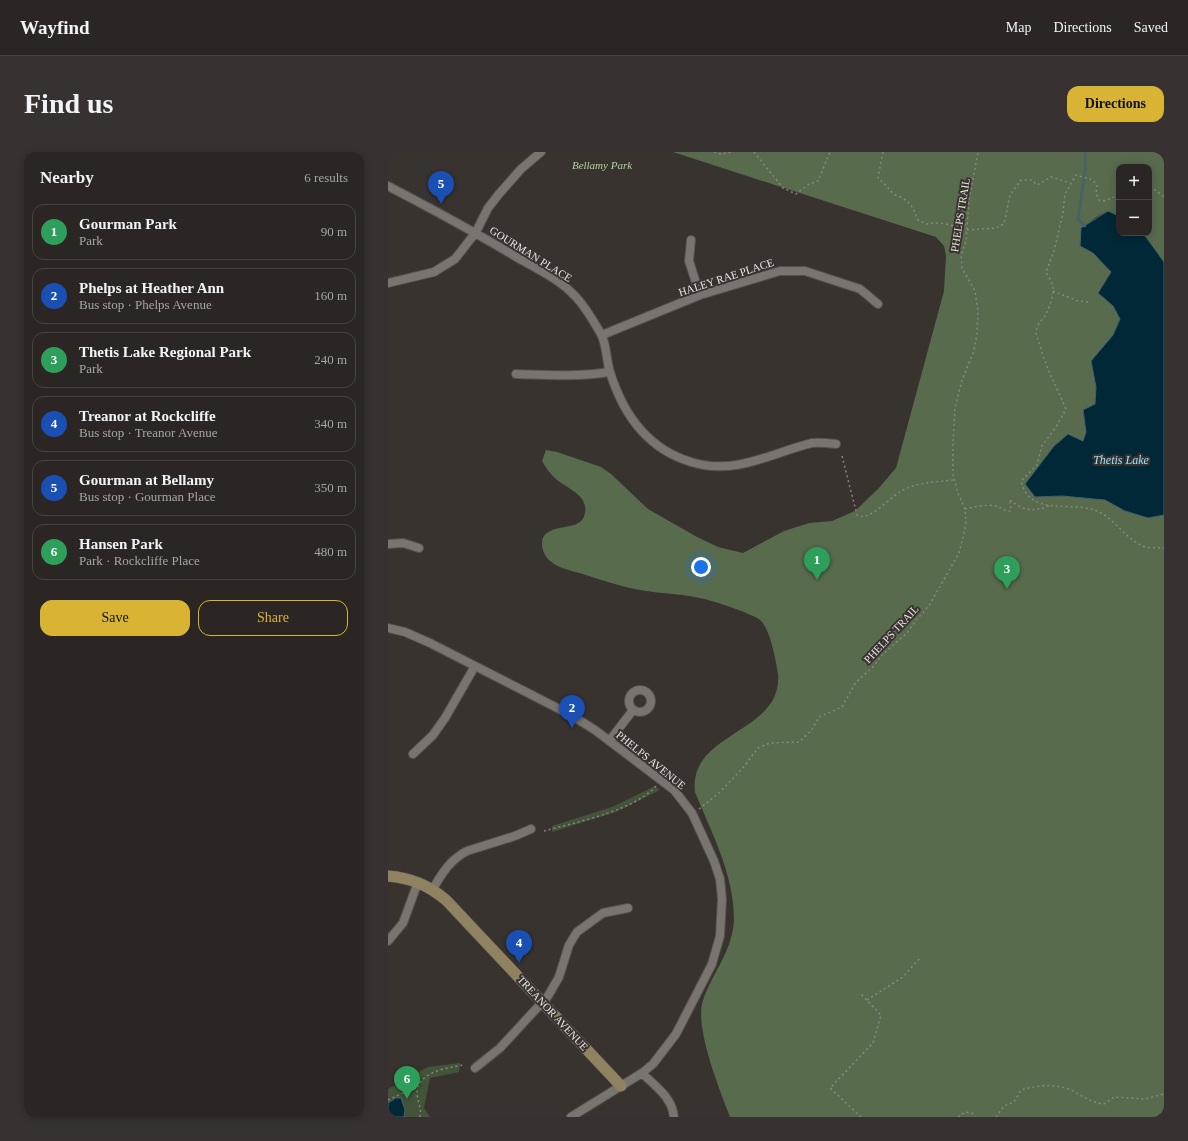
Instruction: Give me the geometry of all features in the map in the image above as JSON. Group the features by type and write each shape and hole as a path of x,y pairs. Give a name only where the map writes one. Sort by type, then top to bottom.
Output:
{"street":[{"path":"388,283 434,272 454,259 476,232 488,208 499,194 521,169 541,152"},
{"name":"GOURMAN PLACE","path":"388,186 476,232 558,281 576,297 602,335 610,372 622,402 640,430 670,454 692,463 734,466 755,462 813,443 836,444"},
{"path":"691,240 689,261 700,295"},
{"name":"HALEY RAE PLACE","path":"602,335 700,295 780,271 805,271 860,289 878,304"},
{"path":"516,374 567,376 610,372"},
{"path":"388,544 403,543 419,548"},
{"name":"PHELPS AVENUE","path":"388,628 405,632 430,643 572,715 610,740 674,790 692,814 708,844 720,879 722,899 720,936 712,964 676,1034 657,1059 642,1073 571,1117"},
{"path":"413,754 433,735 445,718 475,666"},
{"path":"610,740 633,710"},
{"path":"433,889 445,868 460,854 515,836 531,829"},
{"name":"TREANOR AVENUE","path":"388,876 403,877 418,882 433,889 446,900 621,1086"},
{"path":"388,941 396,933 403,922 418,882"},
{"path":"474,1068 500,1048 543,1002 553,989 559,977 569,945 577,932 603,913 628,908"},
{"path":"642,1073 666,1097 672,1107 674,1117"}],"path":[{"path":"714,152 727,154 732,152"},
{"path":"754,152 783,188 796,194 809,184 818,181 830,152"},
{"path":"883,152 878,178 886,184 894,195 902,198 912,206 917,212 918,220 927,224 933,222 941,224 946,223 953,226 961,222 966,225"},
{"name":"PHELPS TRAIL","path":"692,814 719,793 742,769 758,748 770,743 799,742 811,731 820,717 842,706 856,682 872,668 883,654 907,633 930,604 958,553 966,522 965,509 954,480 953,444 955,408 962,380 974,350 978,311 975,291 962,268 961,255 966,241 969,200 978,152"},
{"path":"1116,196 1104,201 1099,200 1096,194 1097,186 1091,179 1074,176 1064,200 1063,213 1054,251 1046,272 1052,283 1054,291 1047,312 1040,321 1036,334 1047,369 1053,378 1055,386 1060,392 1066,409 1056,427 1042,446 1037,464 1024,476 1021,481 1023,490 1033,500 1050,506 1077,507 1096,511 1116,523 1142,546 1164,548"},
{"path":"966,230 996,228 1004,224 1010,195 1021,180 1032,180 1037,185 1052,177 1070,183"},
{"path":"1152,190 1164,197"},
{"path":"1054,291 1078,301 1088,302"},
{"path":"842,456 857,515 859,517 873,513 907,487 954,480"},
{"path":"965,509 978,506 996,506 1003,511 1011,511 1010,500 1025,510 1035,511 1050,506"},
{"path":"544,831 618,810 650,793 662,780"},
{"path":"867,1000 903,977 920,958"},
{"path":"861,994 881,1015 873,1043 830,1088 861,1117"},
{"path":"388,1100 412,1088 422,1079 430,1075 463,1065"},
{"path":"419,1083 417,1092 420,1117"},
{"path":"996,1117 1004,1106 1014,1102 1021,1090 1040,1085 1050,1085 1071,1090 1093,1103 1104,1104 1114,1097 1145,1099 1164,1094"},
{"path":"958,1117 965,1112 972,1113 976,1117"}],"green space":[{"path":"673,152 1164,152 1164,262 1145,236 1152,236 1152,164 1116,164 1116,215 1108,211 1088,224 1086,228 1081,246 1093,253 1111,272 1098,293 1113,306 1120,319 1113,335 1091,361 1096,387 1095,404 1083,410 1086,432 1083,441 1038,468 1026,484 1035,497 1062,496 1105,500 1125,511 1148,518 1164,515 1164,1117 730,1117 709,1059 702,1026 701,1012 703,1000 707,990 722,961 730,941 734,919 733,902 726,870 695,792 697,772 706,756 720,744 752,722 766,709 776,694 778,674 773,647 765,627 756,617 717,602 696,597 635,589 562,568 550,561 543,550 543,538 546,534 580,522 585,512 581,497 553,476 542,461 546,450 557,452 601,467 611,474 648,509 697,537 718,547 743,553 784,531 809,523 832,521 855,511 879,488 896,468 944,291 946,256 944,246 936,237"},
{"path":"655,786 660,790 616,812 552,832 552,826 612,807"},
{"path":"460,1063 459,1072 430,1078 424,1108 430,1117 388,1117 388,1089 428,1067"}],"water":[{"name":"Thetis Lake","path":"1108,211 1116,215 1116,236 1145,236 1164,262 1164,515 1148,518 1125,511 1105,500 1062,496 1035,497 1025,484 1054,446 1068,434 1083,441 1086,432 1083,410 1095,404 1096,387 1091,361 1113,335 1120,319 1113,306 1098,293 1111,272 1093,253 1080,246 1081,228"},
{"path":"396,1098 401,1098 405,1110 404,1117 388,1117 388,1103"}],"waterway":[{"path":"1085,152 1085,171 1078,219 1085,226"}],"place":[{"name":"Gourman at Bellamy","path":"441,204"},
{"name":"Gourman Park","path":"817,580"},
{"name":"Thetis Lake Regional Park","path":"1007,589"},
{"name":"Phelps at Heather Ann","path":"572,728"},
{"name":"Treanor at Rockcliffe","path":"519,963"},
{"name":"Hansen Park","path":"407,1099"}],"park label":[{"name":"Bellamy Park","path":"602,165"}]}
